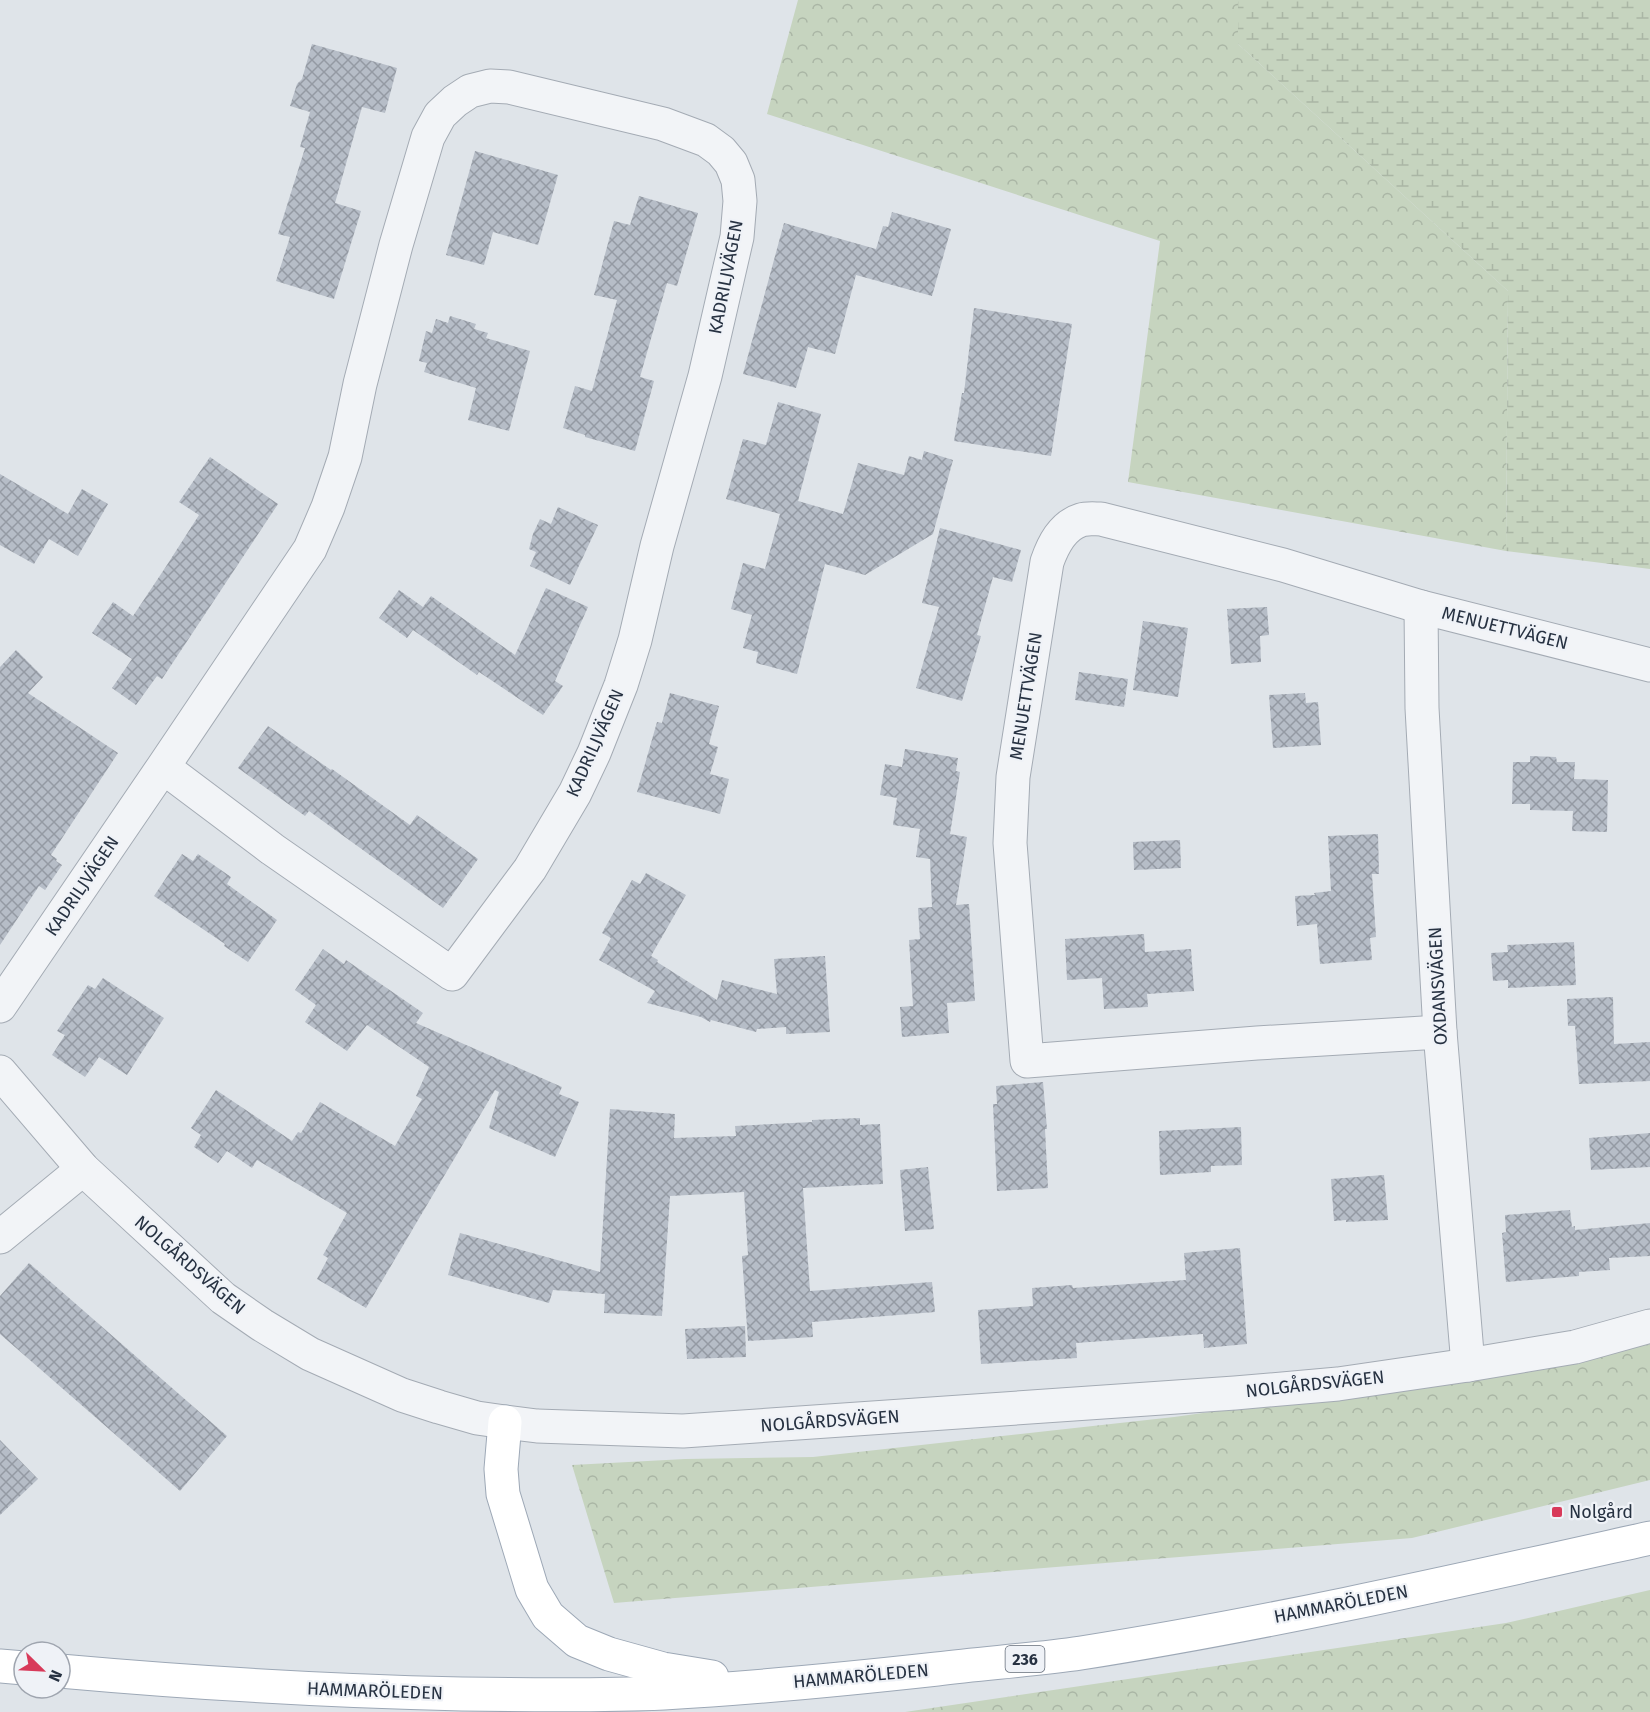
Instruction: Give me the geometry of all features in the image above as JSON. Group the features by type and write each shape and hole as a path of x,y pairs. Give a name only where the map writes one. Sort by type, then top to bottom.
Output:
{"main road":[{"name":"236","path":"505,1422 501,1469 503,1494 532,1589 548,1616 577,1641 609,1654 663,1669 764,1685"},
{"name":"HAMMARÖLEDEN","path":"72,1672 195,1683 382,1692 520,1695 662,1693 764,1685 1079,1653 1294,1614 1650,1538"}],"street":[{"name":"KADRILJVÄGEN","path":"0,1006 310,549 328,507 345,457 360,384 396,245 428,137 440,115 454,101 470,91 490,86 509,87 663,124 706,140 721,151 731,163 738,180 740,201 737,237 705,376 621,685 594,753 575,793 530,868 452,974 272,849 163,767"},
{"name":"MENUETTVÄGEN","path":"1440,1032 1257,1042 1027,1060 1010,843 1013,777 1047,562 1052,547 1063,532 1080,520 1101,519 1283,564 1421,607 1650,665"},
{"name":"OXDANSVÄGEN","path":"1421,607 1422,708 1440,1032 1468,1365"},
{"name":"NOLGÅRDSVÄGEN","path":"0,1072 83,1169 223,1298 310,1354 402,1395 477,1418 537,1426 682,1431 1235,1393 1338,1384 1468,1365 1575,1347 1650,1326"},
{"path":"0,1238 83,1169"}],"green space":[{"path":"798,0 1238,0 1238,44 1508,291 1506,551 1128,482 1160,241 767,114"},
{"path":"1238,0 1650,0 1650,569 1506,551 1508,291 1238,44"},
{"path":"1650,1329 1650,1480 1412,1538 614,1603 572,1465 685,1459 813,1457 1174,1417 1459,1378"},
{"path":"1650,1590 1650,1712 905,1712 1506,1623"}],"building":[{"path":"312,44 397,68 385,113 362,107 335,203 361,211 334,299 276,281 290,237 278,234 305,148 300,147 310,112 290,106 297,84 302,79"},
{"path":"475,151 558,175 538,245 493,232 484,265 446,255"},
{"path":"639,196 698,213 677,286 667,283 640,377 654,381 635,451 585,437 585,435 563,428 575,386 592,391 617,300 594,295 614,221 630,225"},
{"path":"892,212 951,229 932,296 856,275 835,354 808,347 796,388 743,374 784,223 876,249 883,226 888,227"},
{"path":"974,308 1072,324 1051,456 954,441 962,393 964,393"},
{"path":"450,316 476,324 474,329 488,333 486,338 530,351 509,431 468,420 476,388 424,372 427,363 419,361 426,331 432,333 436,319 448,323"},
{"path":"778,402 821,414 798,501 843,514 858,463 904,475 909,456 922,460 924,451 953,460 933,534 865,575 825,564 797,674 756,663 758,652 743,648 752,615 731,609 743,563 765,569 780,514 726,499 743,439 766,445"},
{"path":"210,457 278,504 162,679 157,676 136,705 112,688 132,659 92,633 113,602 133,616 199,515 179,502"},
{"path":"0,474 68,514 82,489 108,504 78,556 49,539 34,564 0,545"},
{"path":"558,507 598,525 570,585 530,566 536,552 529,549 540,519 551,524"},
{"path":"940,528 1021,550 1012,582 993,577 977,635 981,636 962,701 916,688 939,607 922,603"},
{"path":"546,588 588,607 555,681 563,686 543,715 479,672 477,675 413,630 407,638 379,618 399,590 423,607 431,596 515,655"},
{"path":"1267,607 1269,635 1260,636 1261,662 1231,664 1227,609"},
{"path":"1143,621 1188,628 1178,697 1133,690"},
{"path":"16,650 43,677 28,693 118,753 51,855 62,865 45,890 39,886 0,945 0,667"},
{"path":"1079,672 1128,679 1124,707 1075,700"},
{"path":"670,693 719,706 709,744 718,747 710,774 729,779 720,814 637,792 657,722 662,723"},
{"path":"1305,693 1306,703 1318,702 1321,745 1273,748 1269,695"},
{"path":"268,726 410,825 417,815 478,859 443,908 309,811 305,816 238,768"},
{"path":"905,749 958,758 956,771 960,772 950,834 967,837 956,905 969,904 975,1001 947,1003 949,1033 902,1037 900,1007 913,1006 909,940 920,939 918,908 932,907 930,859 916,857 920,829 893,825 897,798 880,795 885,764 902,767"},
{"path":"1530,756 1556,757 1557,762 1575,762 1574,779 1608,780 1607,832 1572,831 1573,811 1530,810 1530,804 1512,804 1513,762 1530,762"},
{"path":"1378,834 1379,874 1372,874 1376,937 1370,938 1372,960 1320,964 1317,924 1297,926 1295,896 1331,891 1328,836"},
{"path":"1180,840 1181,868 1134,870 1133,842"},
{"path":"182,854 193,861 198,854 231,877 227,884 277,920 248,962 154,896"},
{"path":"646,873 686,895 651,956 658,960 657,962 717,1000 722,980 777,994 774,959 825,956 830,1032 786,1034 786,1027 757,1029 756,1032 711,1020 710,1022 701,1017 647,1003 655,991 599,960 611,938 602,933 632,880 640,884"},
{"path":"1144,934 1145,952 1191,949 1194,991 1147,994 1148,1007 1104,1009 1102,978 1067,980 1065,939"},
{"path":"1574,942 1576,985 1508,988 1508,980 1493,981 1491,953 1508,952 1507,945"},
{"path":"323,949 344,964 346,960 423,1013 416,1023 562,1087 559,1094 579,1102 555,1157 489,1128 499,1092 495,1090 366,1308 317,1279 328,1258 323,1255 347,1213 257,1160 252,1168 227,1151 218,1163 194,1147 201,1135 191,1128 216,1090 292,1141 298,1132 301,1133 320,1102 395,1146 422,1099 416,1096 429,1067 367,1025 347,1051 305,1022 316,1005 295,990"},
{"path":"103,978 164,1018 127,1075 99,1057 85,1077 52,1055 65,1035 57,1031 88,985 95,989"},
{"path":"1613,997 1614,1044 1650,1042 1650,1081 1579,1084 1575,1026 1568,1026 1567,999"},
{"path":"1043,1082 1048,1188 997,1191 993,1104 997,1104 996,1086"},
{"path":"610,1109 675,1114 674,1138 736,1136 735,1126 812,1122 812,1120 860,1118 860,1125 880,1124 883,1184 803,1188 810,1291 932,1282 935,1312 812,1322 813,1337 748,1341 742,1256 748,1255 744,1192 670,1196 662,1316 604,1313 605,1294 553,1290 549,1303 448,1275 460,1233 600,1272"},
{"path":"1241,1127 1242,1165 1211,1166 1211,1172 1160,1175 1159,1131"},
{"path":"1650,1133 1650,1167 1591,1170 1589,1138"},
{"path":"928,1167 934,1229 905,1231 900,1170"},
{"path":"1384,1175 1388,1220 1334,1221 1331,1179"},
{"path":"1570,1210 1572,1227 1575,1226 1575,1230 1650,1223 1650,1256 1609,1258 1610,1270 1579,1272 1579,1276 1506,1282 1502,1233 1506,1232 1505,1215"},
{"path":"1240,1248 1247,1344 1204,1348 1203,1334 1076,1343 1077,1358 981,1364 978,1310 1033,1306 1032,1288 1072,1285 1073,1288 1186,1280 1184,1253"},
{"path":"29,1263 227,1436 180,1491 0,1334 0,1296"},
{"path":"745,1326 746,1357 687,1359 685,1329"},
{"path":"0,1440 38,1479 0,1515"}],"place":[{"name":"Nolgård","path":"1557,1512"}]}
